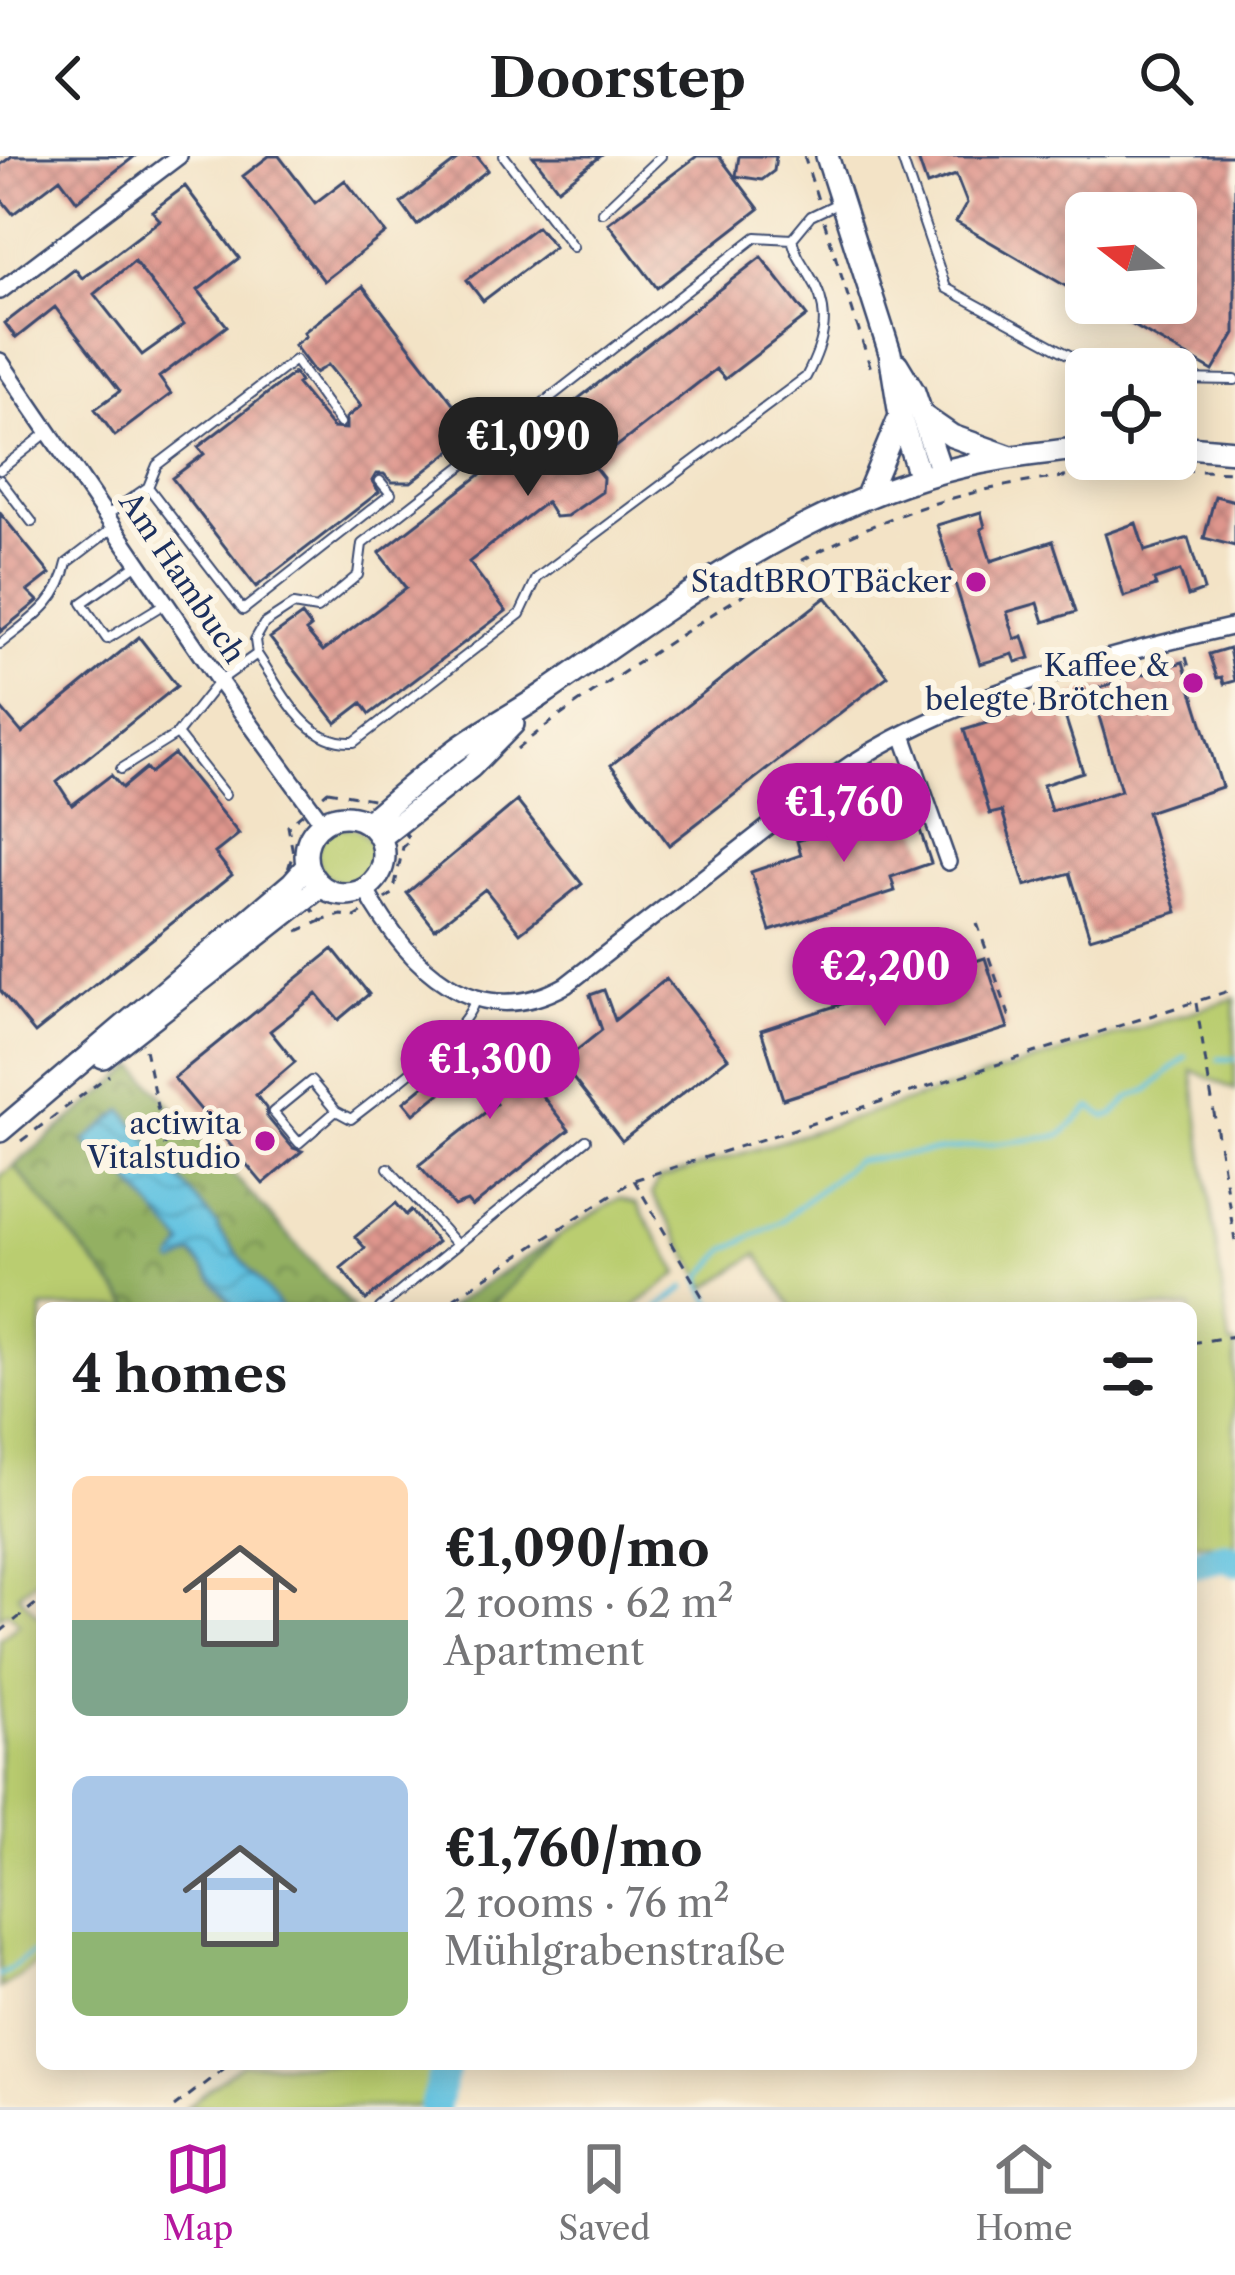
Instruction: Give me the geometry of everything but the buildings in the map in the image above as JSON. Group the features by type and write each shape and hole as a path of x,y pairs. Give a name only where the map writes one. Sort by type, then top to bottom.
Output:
{"main road":[{"path":"827,156 931,475"},
{"path":"911,416 1008,456"},
{"path":"866,498 911,416"},
{"path":"1197,448 1235,451"},
{"path":"0,1131 141,1030 306,883 315,814 383,823 470,766 541,696 653,616 768,544 866,498 931,475 1008,456 1065,450"},
{"path":"306,883 370,897 385,860 383,823"},
{"path":"0,1131 306,883"}],"street":[{"path":"0,291 179,156"},
{"name":"Am Hambuch","path":"0,362 315,814"},
{"path":"370,897 424,968 442,984 476,998 536,999 566,985 832,777 903,735 980,698 1235,626"},
{"path":"903,735 948,862"}],"lane":[{"path":"504,156 573,247"},
{"path":"602,212 661,156"},
{"path":"901,156 946,288 1065,353"},
{"path":"792,239 811,216 842,202"},
{"path":"756,237 792,239 796,258 825,304 826,332 806,377 537,578 520,614 354,742 335,743 309,728 257,654 255,640 264,624 293,605 317,609 358,575 362,544 756,237"},
{"path":"0,644 50,604 63,584 67,563 148,487 157,464 295,360 340,423"},
{"path":"1197,379 1235,380"},
{"path":"0,470 49,431"},
{"path":"0,480 32,521"},
{"path":"148,487 243,610 391,494 380,481"},
{"path":"139,564 82,604 107,638 166,603"},
{"path":"121,769 177,734 219,682 257,654"},
{"path":"177,734 226,795"},
{"path":"336,1111 299,1143 273,1112 311,1081 336,1111 351,1119 472,1013 476,998"},
{"path":"387,1302 586,1140"},
{"path":"388,1168 457,1245"}],"path":[{"path":"517,749 744,593 851,535 965,496 1062,475 1162,469 1235,472"},
{"path":"1184,652 1191,674"},
{"path":"328,791 378,800 383,823 411,840 403,847 393,894 370,897 356,917 340,915 321,921 306,883 286,876 293,853 288,826 315,814 328,791"},
{"path":"977,923 1010,1015 1004,1017"},
{"path":"449,1302 634,1180 1235,989"},
{"path":"1196,1001 1235,1241"},
{"path":"141,1030 166,1144 162,1156"},
{"path":"634,1180 705,1302"},
{"path":"1197,1342 1235,1336"},
{"path":"0,1632 36,1604"},
{"path":"174,2107 222,2070"}],"green space":[{"path":"345,827 365,835 373,855 365,875 345,883 325,875 317,855 325,835"},
{"path":"1235,998 1235,1090 1192,1070 1230,1345 1235,1345 1235,1546 1197,1543 1197,1302 789,1302 757,1254 708,1288 652,1194 658,1180"},
{"path":"136,1066 348,1302 276,1302 133,1123 111,1158 185,1246 173,1260 175,1264 192,1254 230,1302 127,1302 14,1166"},
{"path":"14,1166 127,1302 36,1302 36,1579 18,1594 36,1614 36,1964 0,1988 0,1639 19,1623 8,1611 0,1617 0,1176"},
{"path":"620,1198 637,1204 679,1273 641,1302 495,1302 557,1237"},
{"path":"557,1237 495,1302 456,1302"},
{"path":"233,2070 432,2070 421,2107 186,2107"}],"water":[{"path":"123,1110 276,1302 230,1302 193,1254 175,1264 172,1261 184,1245 111,1158 101,1159 85,1141"}],"waterway":[{"path":"700,1279 727,1249 780,1222 855,1161 1060,1136 1091,1107 1105,1117 1113,1115 1186,1057"},
{"path":"1219,1059 1235,1059"},
{"path":"702,1277 711,1302"},
{"path":"666,1302 685,1288"},
{"path":"1197,1563 1225,1556 1235,1561"},
{"path":"0,1975 36,1951"},
{"path":"434,2107 444,2070"}],"place":[{"name":"StadtBROTBäcker","path":"976,582"},
{"name":"Kaffee & belegte Brötchen","path":"1193,683"},
{"name":"actiwita Vitalstudio","path":"265,1141"}]}
